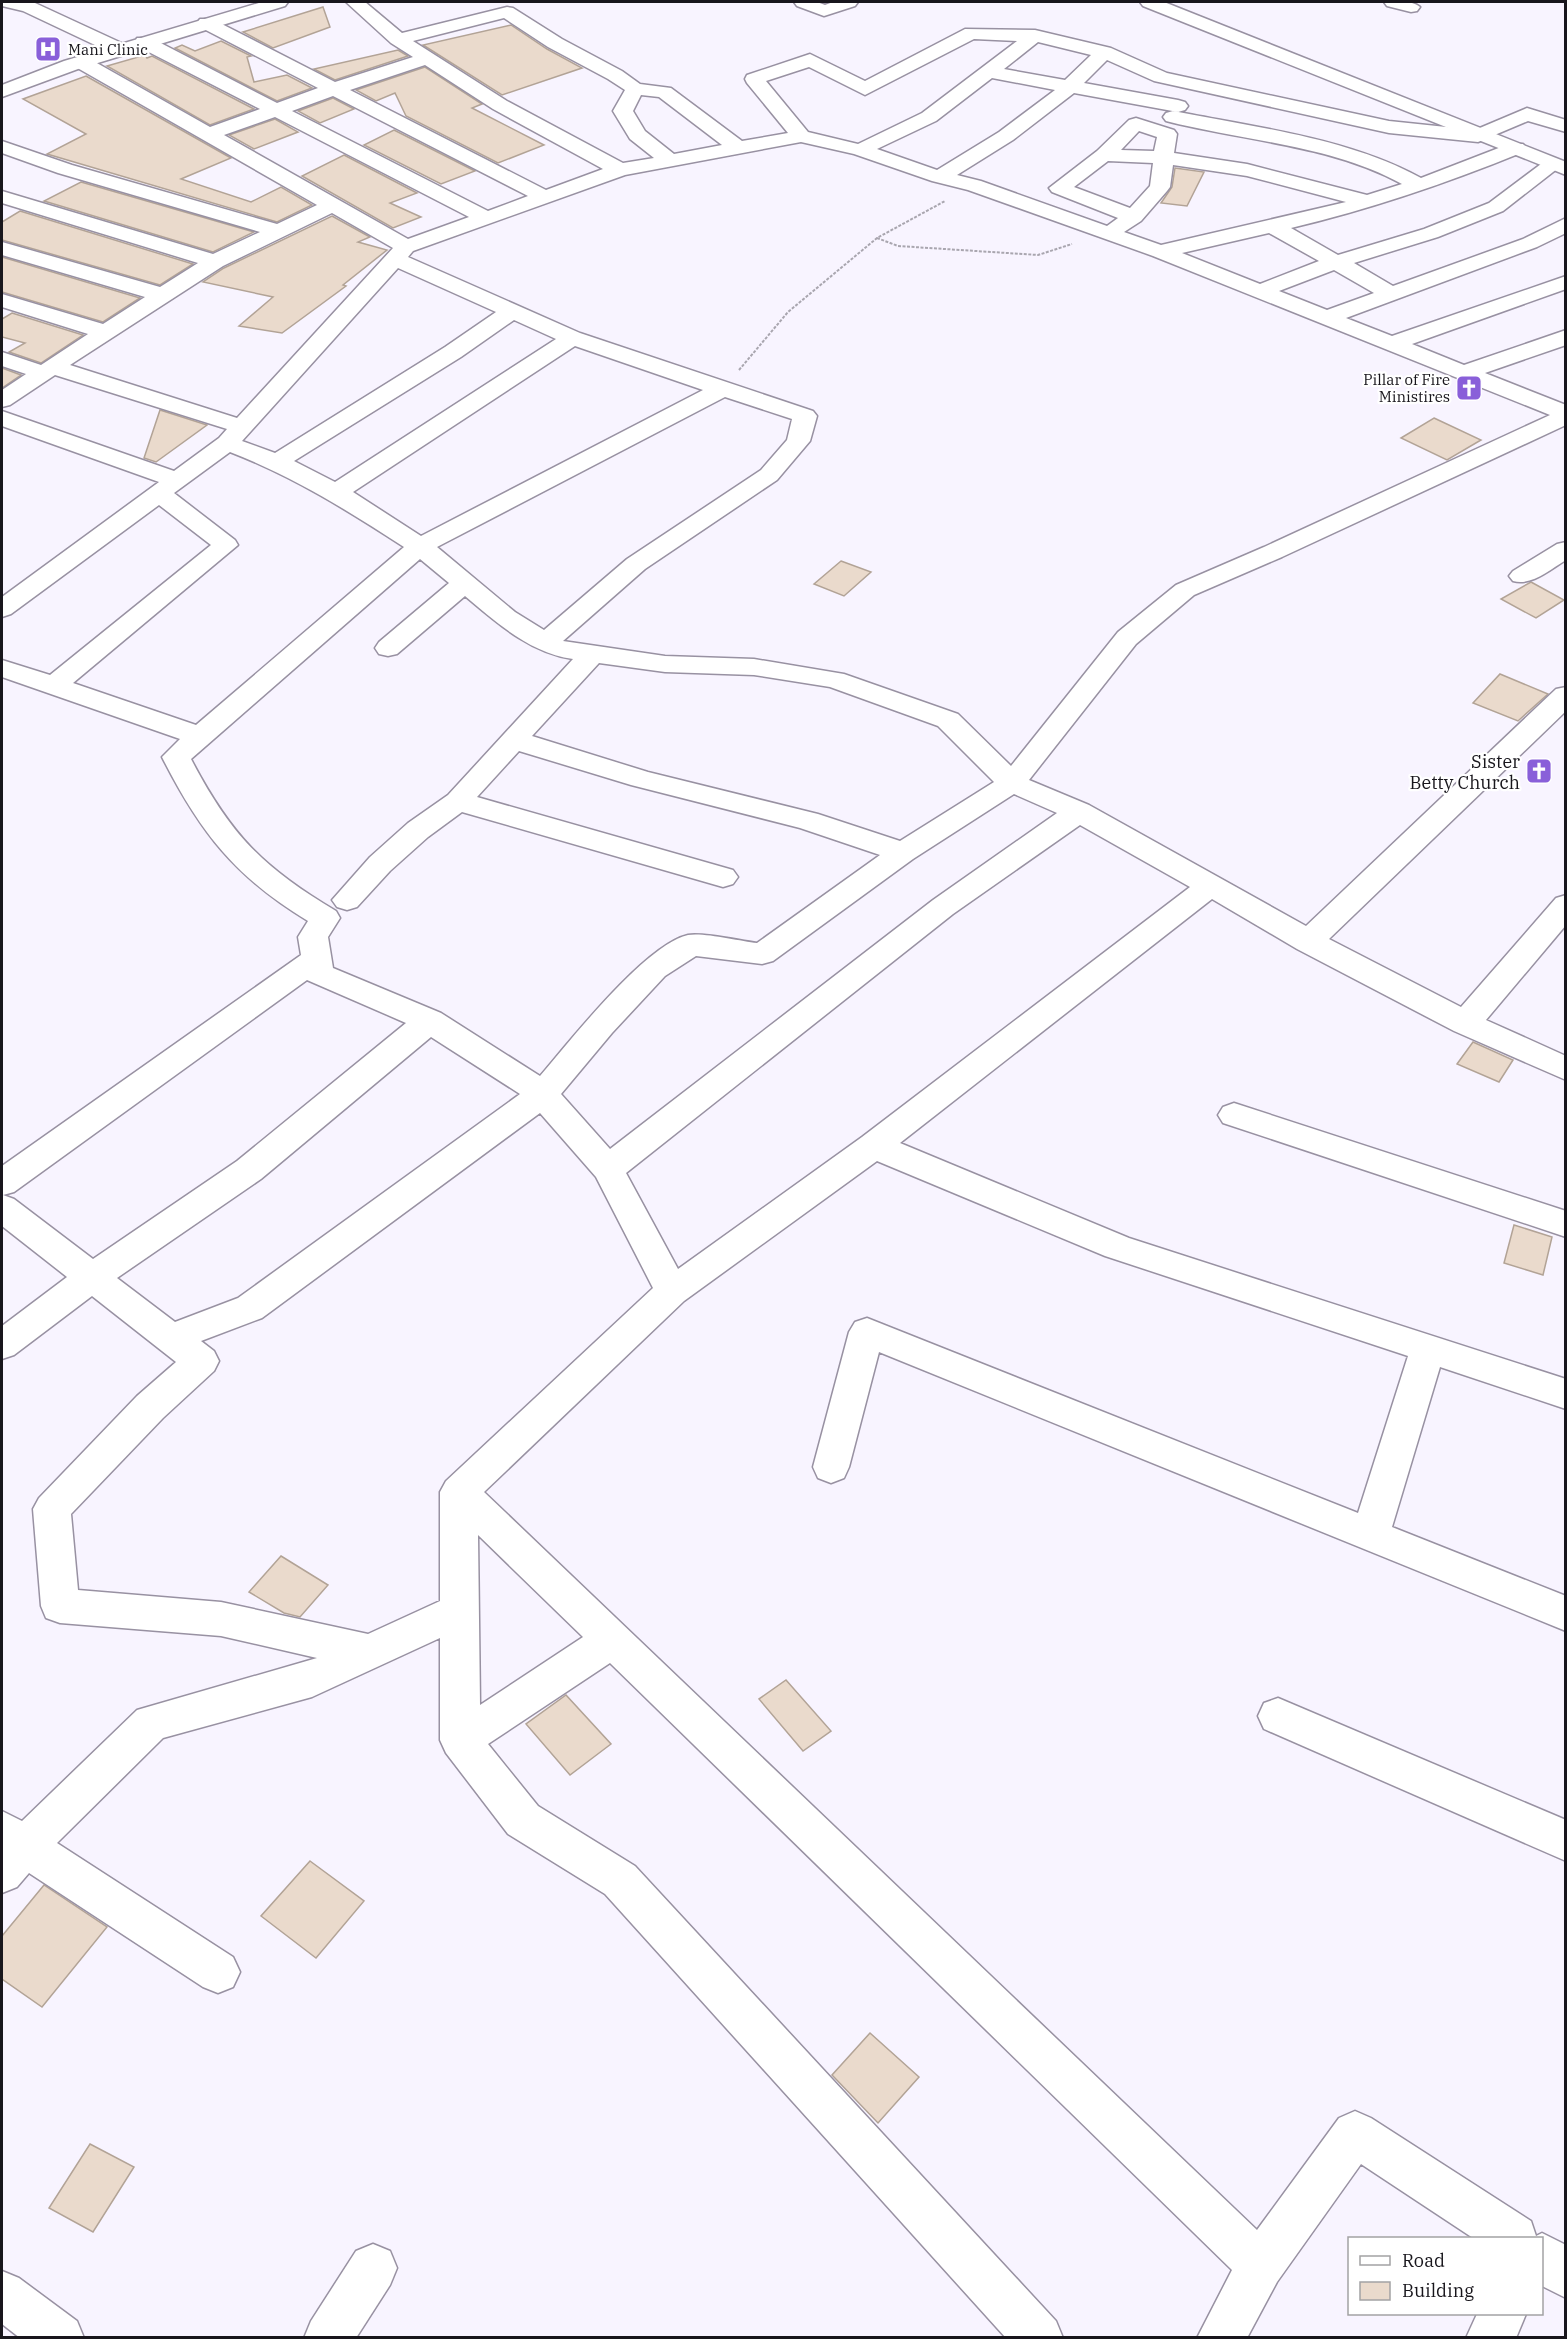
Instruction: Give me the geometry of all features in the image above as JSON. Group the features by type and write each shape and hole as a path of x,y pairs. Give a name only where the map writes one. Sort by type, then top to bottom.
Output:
{"street":[{"path":"6,2 29,7 114,47"},
{"path":"2,91 81,62 178,19 242,2"},
{"path":"2,81 114,47 144,42 279,2"},
{"path":"355,2 398,39 500,105 620,170"},
{"path":"803,2 824,10 849,2"},
{"path":"1149,2 1559,167"},
{"path":"1393,2 1411,7"},
{"path":"398,39 507,12 555,43 615,75 634,90 664,92 737,147"},
{"path":"206,23 545,197"},
{"path":"801,135 754,79 810,60 864,89 971,33 1035,36 1104,52 1161,77 1389,128 1478,136 1527,114 1566,126"},
{"path":"860,150 929,117 1035,36"},
{"path":"144,42 273,111 486,218"},
{"path":"939,177 990,148 1056,101 1104,52"},
{"path":"209,134 336,88 428,58"},
{"path":"81,62 333,205 400,253 513,311 572,338 805,416 798,441 769,475 636,564 545,643"},
{"path":"989,72 1070,87 1172,119 1294,141 1384,166 1419,185"},
{"path":"1107,233 1134,217 1160,187 1172,119 1187,83"},
{"path":"634,90 623,111 637,135 668,159"},
{"path":"1134,217 1059,188 1104,155 1136,124 1172,119"},
{"path":"2,609 12,589 169,487 235,435 400,253 486,218 620,170 801,135 860,150 939,177 974,185 1160,252 1535,400 1566,415"},
{"path":"2,147 65,169 279,231"},
{"path":"1160,252 1368,202 1516,148"},
{"path":"1104,155 1164,158 1227,165 1294,180 1368,202"},
{"path":"1258,292 1336,262 1431,233 1496,207 1559,167"},
{"path":"2,197 215,261"},
{"path":"2,400 215,261 333,205"},
{"path":"1272,225 1390,293"},
{"path":"1326,318 1561,231"},
{"path":"2,248 162,295"},
{"path":"1391,344 1566,282"},
{"path":"2,300 106,332"},
{"path":"278,462 453,352 513,311"},
{"path":"1462,373 1566,337"},
{"path":"336,492 572,338"},
{"path":"2,359 48,370 235,435 278,462 336,492 420,546 506,617 545,643 565,650 664,664 754,667 835,680 948,720 1012,783 1079,812 1308,942 1465,1023 1566,1070"},
{"path":"672,1291 608,1169 543,1094 430,1021 319,974 313,937 325,918 289,898 230,844 193,790 176,757 420,546 722,389"},
{"path":"1535,400 1566,391"},
{"path":"171,1338 250,1308 543,1094 601,1025 654,969 691,945 762,954 903,852 1012,783 1127,638 1185,590 1273,552 1566,415"},
{"path":"2,418 169,487 226,545 53,686"},
{"path":"1522,576 1566,549"},
{"path":"388,648 465,583"},
{"path":"347,900 387,857 418,830 458,801 592,654"},
{"path":"2,668 200,736"},
{"path":"1308,942 1566,695"},
{"path":"514,740 641,779 807,820 903,852"},
{"path":"458,801 723,877"},
{"path":"608,1169 943,907 1079,812"},
{"path":"1039,2337 620,1880 523,1820 460,1740 459,1492 672,1291 874,1146 1210,886"},
{"path":"1465,1023 1566,905"},
{"path":"2,1183 316,958"},
{"path":"2,1345 91,1278 249,1170 430,1021"},
{"path":"1234,1115 1566,1224"},
{"path":"874,1146 1117,1247 1566,1394"},
{"path":"2,1208 201,1362 150,1407 52,1509 60,1606 221,1619 370,1652"},
{"path":"831,1467 867,1332 1566,1614"},
{"path":"1370,1536 1428,1349"},
{"path":"459,1492 1260,2265"},
{"path":"218,1972 9,1850 151,1722 312,1679 461,1610"},
{"path":"460,1740 612,1640"},
{"path":"1278,1716 1566,1841"},
{"path":"1221,2337 1260,2265 1355,2134 1512,2237"},
{"path":"1543,2258 1566,2276"},
{"path":"328,2337 373,2268"},
{"path":"2,2295 60,2337"},
{"path":"1490,2337 1501,2315"}],"path":[{"path":"722,389 788,312 877,238 974,185"},
{"path":"877,238 898,246 1038,255 1107,233"}],"building":[{"path":"323,7 330,27 273,48 243,32"},
{"path":"511,25 547,49 582,68 502,95 423,45"},
{"path":"221,41 251,56 247,57 254,82 287,75 312,88 277,101 175,48 182,45 195,51"},
{"path":"398,50 408,56 335,80 314,69"},
{"path":"145,55 147,58 152,56 254,109 210,125 107,66"},
{"path":"425,67 482,104 472,108 544,145 498,163 406,116 395,93 376,101 356,90"},
{"path":"86,76 231,158 181,179 251,202 281,187 312,205 277,222 47,154 86,134 23,99"},
{"path":"333,98 354,109 320,123 298,111"},
{"path":"275,119 298,132 254,149 229,135"},
{"path":"394,130 475,171 441,184 364,145"},
{"path":"344,155 417,193 390,203 421,217 393,228 302,176"},
{"path":"1175,168 1204,172 1187,206 1161,203 1172,187"},
{"path":"81,182 254,232 213,252 44,201"},
{"path":"20,211 193,264 160,285 2,240 2,222"},
{"path":"332,216 370,237 358,242 387,250 343,285 346,286 282,333 239,326 273,297 203,282 224,268"},
{"path":"2,257 140,298 103,322 2,292"},
{"path":"12,313 83,335 41,363 9,352 25,343 2,337 2,319"},
{"path":"2,368 21,375 2,388"},
{"path":"160,410 207,425 156,462 144,458"},
{"path":"1434,418 1481,440 1447,460 1401,438"},
{"path":"841,561 871,572 844,596 814,584"},
{"path":"1531,582 1564,600 1536,618 1501,599"},
{"path":"1500,674 1548,694 1518,721 1473,703"},
{"path":"1473,1042 1513,1060 1499,1082 1457,1064"},
{"path":"1514,1225 1552,1237 1543,1275 1504,1263"},
{"path":"281,1556 328,1585 300,1617 284,1613 249,1592"},
{"path":"786,1680 831,1731 803,1751 759,1699"},
{"path":"566,1695 611,1744 570,1775 526,1724"},
{"path":"310,1861 364,1901 316,1958 261,1916"},
{"path":"44,1885 107,1927 42,2007 2,1979 2,1936"},
{"path":"870,2033 919,2077 878,2123 832,2075"},
{"path":"90,2144 134,2167 93,2232 49,2208"}],"place":[{"name":"Mani Clinic","path":"48,49"},
{"name":"Pillar of Fire Ministires","path":"1469,388"},
{"name":"Sister Betty Church","path":"1539,771"}]}
